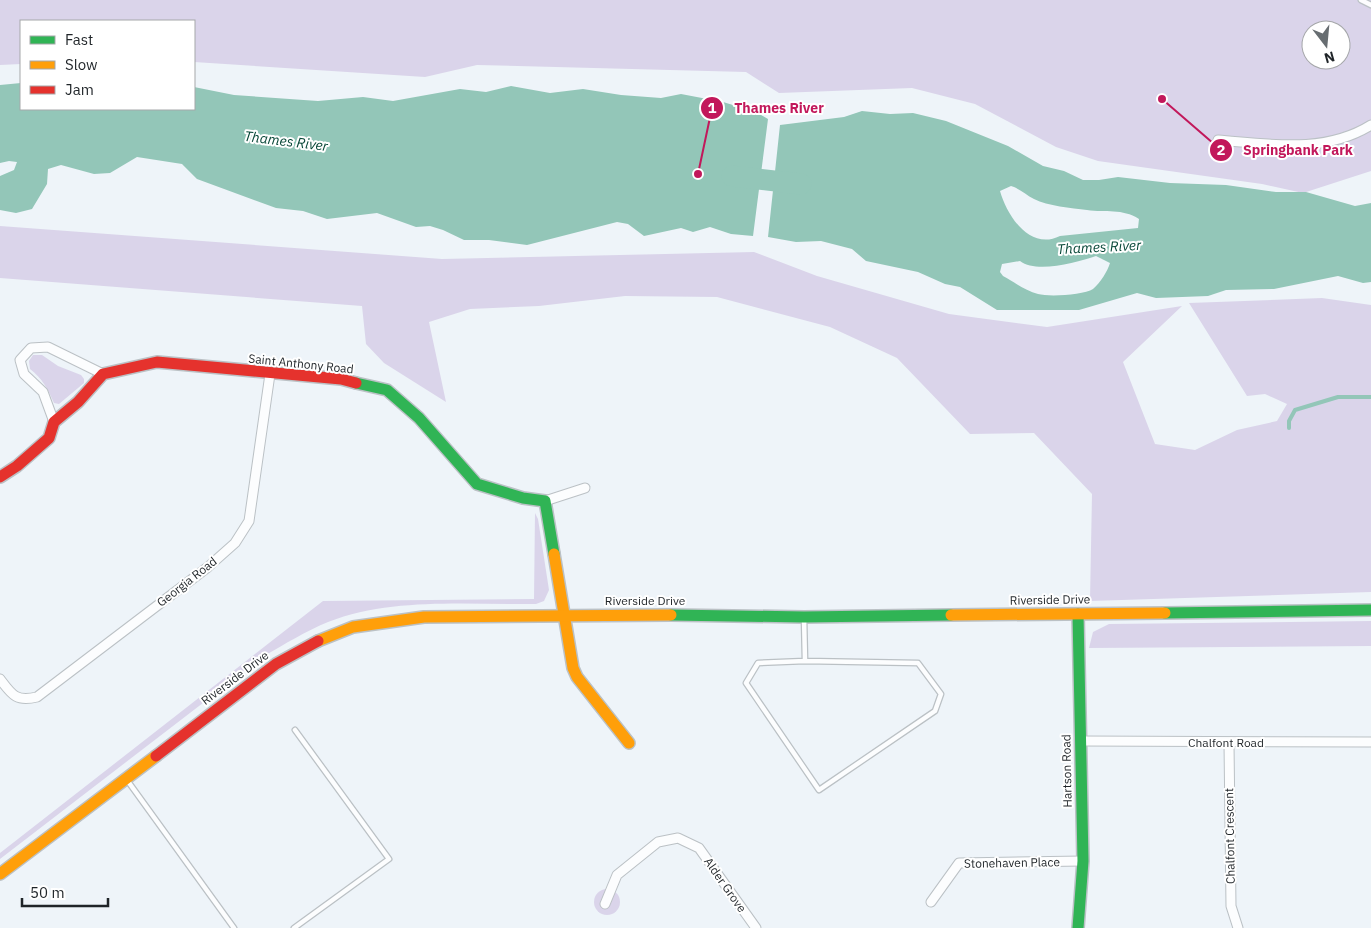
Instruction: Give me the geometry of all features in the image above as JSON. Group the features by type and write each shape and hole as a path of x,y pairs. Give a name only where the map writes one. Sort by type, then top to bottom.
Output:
{"main road":[{"name":"Saint Anthony Road","path":"103,374 157,362 341,380 387,390 419,418 477,484 523,498 545,501"},
{"path":"0,477 17,466 49,438 54,422 78,402 103,374"},
{"path":"545,501 573,668 577,677 628,743"},
{"name":"Riverside Drive","path":"0,874 276,664 322,639 354,627 424,617 563,615 804,617 1371,610"},
{"name":"Hartson Road","path":"1078,614 1083,861 1078,928"}],"street":[{"path":"1218,140 1297,145 1335,141 1356,134 1371,125"},
{"path":"54,422 43,392 24,374 20,360 31,348 48,347 103,374"},
{"name":"Georgia Road","path":"0,679 12,695 25,700 37,697 208,567 235,543 249,521 270,374"},
{"name":"Saint Anthony Road","path":"545,501 585,488"},
{"name":"Chalfont Road","path":"1081,741 1371,742"},
{"name":"Chalfont Crescent","path":"1229,743 1231,906 1238,928"},
{"name":"Alder Grove","path":"606,904 617,875 658,842 678,838 699,848 756,928"},
{"name":"Stonehaven Place","path":"931,902 959,863 1083,861"}],"lane":[{"path":"1361,0 1371,5"},
{"path":"804,617 805,661"},
{"path":"805,661 918,663 941,694 934,711 819,790 746,683 758,662 805,661"},
{"path":"294,730 389,859 294,928"},
{"path":"126,778 234,928"}],"shaded area":[{"path":"0,0 1371,0 1371,171 1303,193 1262,184 1098,161 1056,147 975,104 912,88 779,93 746,72 477,65 425,77 195,62 195,20 20,20 20,64 0,65"},
{"path":"0,226 442,259 754,252 817,276 949,314 1047,327 1182,306 1123,362 1155,444 1195,450 1237,430 1277,421 1287,404 1265,394 1247,396 1189,303 1322,298 1371,305 1371,592 1090,601 1092,494 1034,433 970,434 897,358 830,327 717,297 625,296 539,306 470,309 429,322 446,402 384,363 366,344 362,306 0,278"},
{"path":"33,355 42,355 58,366 81,375 84,383 59,404 54,403 44,384 30,369 29,361"},
{"path":"535,513 538,519 549,590 544,601 536,604 431,604 404,606 353,614 328,622 264,656 0,859 0,853 323,601 534,599"},
{"path":"1371,621 1371,646 1089,648 1093,632 1109,624"},
{"path":"607,889 616,893 620,902 616,911 607,915 598,911 594,902 598,893"}],"water":[{"path":"20,83 20,110 195,110 195,87 234,95 318,101 363,97 393,101 460,89 486,92 511,86 550,93 583,89 621,95 661,98 681,94 723,102 756,112 768,119 753,236 731,234 710,227 693,232 681,228 644,236 628,224 617,222 527,245 489,240 464,240 443,230 430,226 416,227 377,213 327,219 303,211 276,208 197,179 182,164 137,157 110,173 94,174 61,165 48,169 47,184 32,209 16,213 0,210 0,176 14,170 17,162 0,163 0,85"},
{"path":"862,111 890,114 913,113 946,121 1008,146 1043,166 1064,171 1083,180 1118,177 1170,183 1226,185 1276,192 1306,192 1355,206 1371,203 1371,282 1363,283 1338,276 1274,289 1226,290 1208,296 1156,298 1137,293 1079,310 997,310 960,287 945,284 918,272 866,261 852,249 821,241 796,242 768,237 780,125 844,117","holes":["1011,186 1034,199 1053,205 1126,213 1139,219 1138,228 1039,239 1021,228 1008,211 1000,191","1096,256 1110,263 1105,273 1093,289 1075,294 1038,294 1020,286 1003,276 1000,272 1002,264 1020,261 1027,265 1047,267 1068,264"]}],"waterway":[{"name":"Thames River","path":"732,176 801,184"},
{"path":"1289,428 1289,421 1295,410 1338,397 1371,397"}],"traffic: fast":[{"path":"356,383 387,390 419,418 477,484 523,498 545,501 554,554"},
{"path":"1165,613 1371,610"},
{"path":"1078,614 1083,861 1078,928"},
{"path":"671,615 804,617 951,615"}],"traffic: slow":[{"path":"554,554 573,668 577,677 629,743"},
{"path":"951,615 1165,613"},
{"path":"318,641 353,627 424,617 671,615"},
{"path":"0,874 156,756"}],"traffic: jam":[{"path":"0,477 17,466 49,438 54,422 78,402 103,374 157,362 341,379 356,383"},
{"path":"156,756 276,664 318,641"}],"place":[{"name":"Springbank Park","path":"1162,99"},
{"name":"Thames River","path":"698,174"}]}
